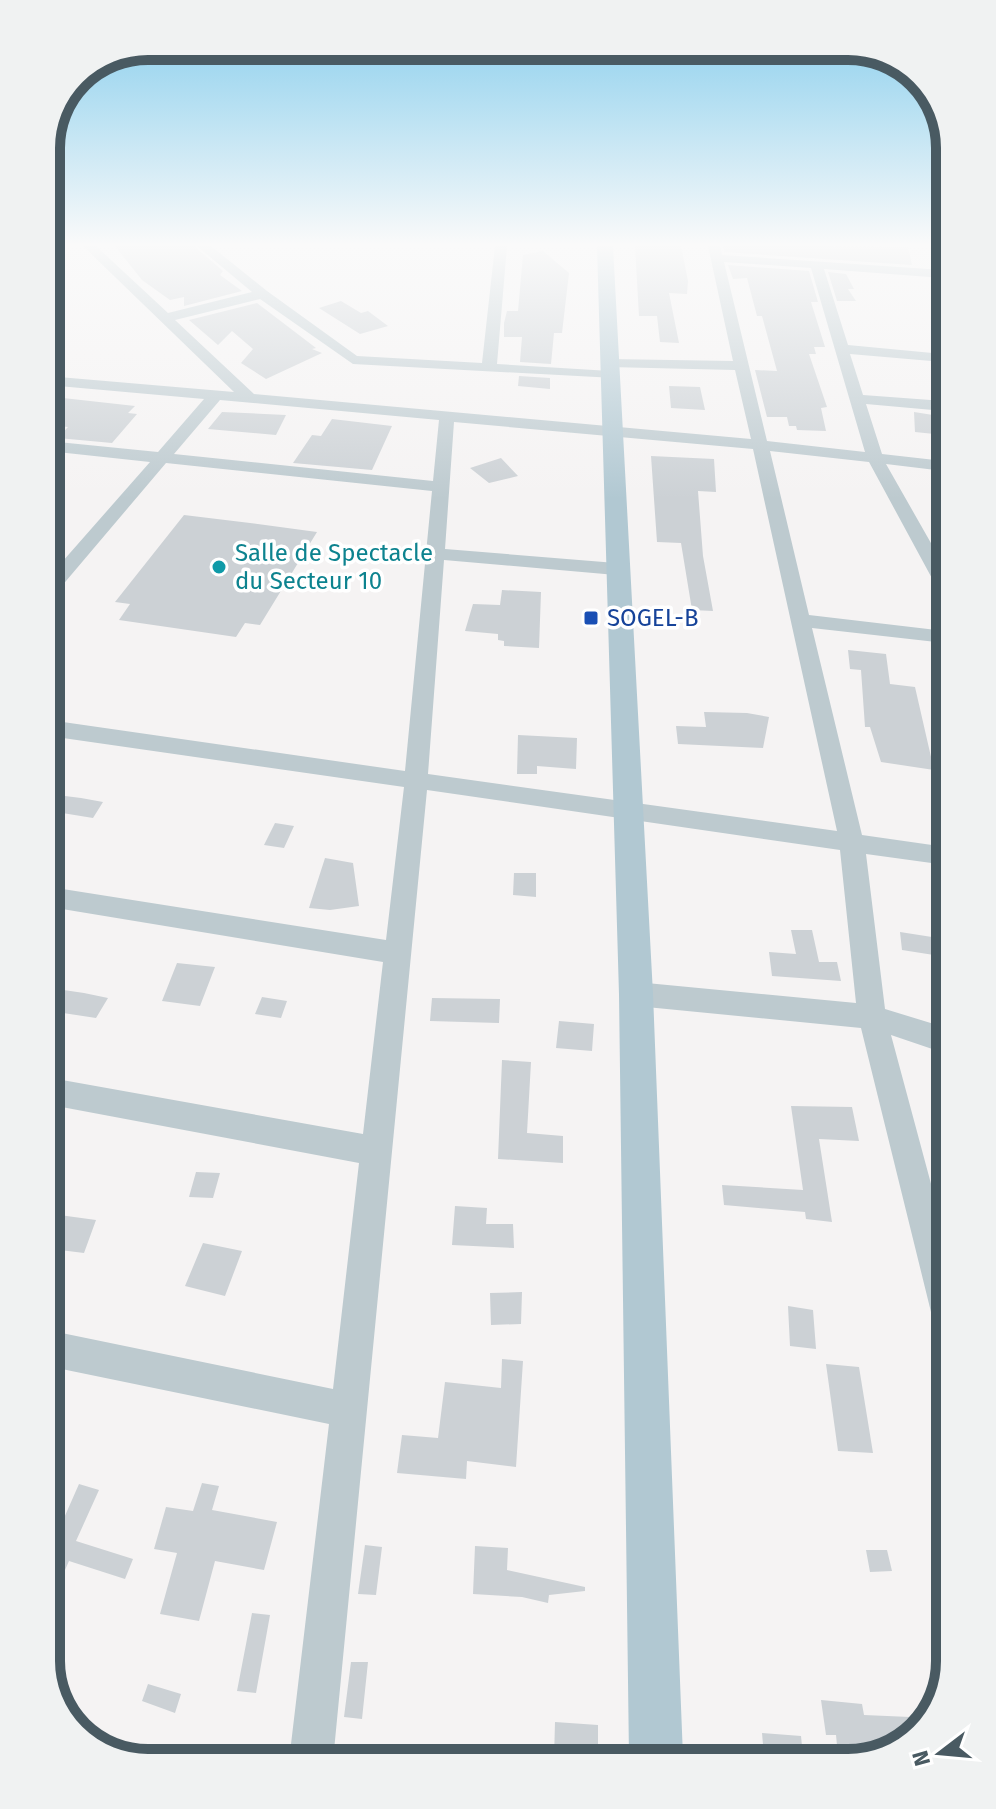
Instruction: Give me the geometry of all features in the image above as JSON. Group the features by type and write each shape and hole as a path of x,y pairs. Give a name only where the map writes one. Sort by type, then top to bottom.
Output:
{"main road":[{"path":"608,330 636,994 656,1749"}],"street":[{"path":"178,330 249,398"},
{"path":"312,330 353,360 609,369 741,366"},
{"path":"489,367 493,330"},
{"path":"733,330 852,843 872,1017 936,1265"},
{"path":"835,330 875,459 936,568"},
{"path":"841,349 936,357"},
{"path":"60,381 447,415 936,465"},
{"path":"60,576 216,395"},
{"path":"856,399 936,405"},
{"path":"312,1749 416,781 447,415"},
{"path":"60,447 441,487"},
{"path":"435,554 616,569"},
{"path":"799,620 936,636"},
{"path":"60,730 936,855"},
{"path":"60,899 397,953"},
{"path":"636,994 872,1017 936,1037"},
{"path":"60,1093 376,1151"},
{"path":"60,1351 348,1410"}],"building":[{"path":"201,330 293,330 316,348 312,349 322,353 266,379 241,363 253,349 232,331 218,345"},
{"path":"504,330 562,330 554,333 551,364 520,362 522,337 504,337"},
{"path":"659,330 676,330 679,343 660,342"},
{"path":"766,330 820,330 825,347 814,347 816,354 809,354 827,407 821,408 826,431 797,430 796,426 789,426 787,417 767,417 755,370 777,371"},
{"path":"519,376 550,378 550,389 518,386"},
{"path":"669,386 700,387 705,410 671,408"},
{"path":"60,398 135,406 128,413 137,414 112,443 60,438 68,427 60,426"},
{"path":"222,412 286,415 276,435 208,429"},
{"path":"914,412 933,415 936,434 915,432"},
{"path":"332,419 392,426 372,470 293,463 312,435 321,436"},
{"path":"651,456 714,459 716,492 698,491 703,556 713,611 692,610 681,543 657,542"},
{"path":"501,458 518,476 489,483 470,468"},
{"name":"Salle de Spectacle du Secteur 10","path":"184,515 317,532 260,625 245,623 236,637 119,620 130,604 115,602"},
{"path":"502,590 541,592 539,648 504,646 504,641 498,640 498,634 465,631 473,604 500,605"},
{"path":"848,650 886,654 890,684 915,687 934,770 881,762 870,727 865,727 861,670 850,669"},
{"path":"704,712 769,717 763,748 678,744 676,726 706,727"},
{"path":"518,735 577,738 576,769 537,766 537,774 517,774"},
{"path":"60,795 103,802 93,818 60,813"},
{"path":"275,823 294,826 284,848 264,845"},
{"path":"325,858 353,863 359,906 330,910 309,908"},
{"path":"514,873 536,873 536,897 513,895"},
{"path":"791,930 812,930 819,962 837,962 841,981 772,976 769,952 796,954"},
{"path":"900,932 932,937 934,955 902,950"},
{"path":"177,963 215,967 200,1006 162,1001"},
{"path":"60,989 108,998 96,1018 60,1013"},
{"path":"262,997 287,1001 281,1018 255,1014"},
{"path":"432,998 500,999 499,1023 430,1021"},
{"path":"559,1021 594,1024 592,1051 556,1048"},
{"path":"502,1060 531,1062 527,1133 563,1136 563,1163 498,1159"},
{"path":"791,1106 852,1107 859,1141 819,1139 832,1222 806,1219 805,1212 724,1205 722,1185 803,1190"},
{"path":"196,1172 220,1173 213,1198 189,1197"},
{"path":"455,1206 487,1208 486,1224 513,1224 514,1248 452,1245"},
{"path":"60,1215 96,1220 84,1253 60,1250"},
{"path":"203,1243 242,1251 225,1296 185,1286"},
{"path":"522,1292 521,1324 491,1325 490,1293"},
{"path":"788,1306 813,1310 816,1349 790,1346"},
{"path":"502,1359 523,1361 516,1467 467,1461 466,1479 397,1473 402,1435 438,1438 445,1382 501,1388"},
{"path":"826,1364 859,1367 873,1453 838,1451"},
{"path":"202,1483 219,1486 212,1510 277,1522 264,1570 215,1561 199,1621 160,1614 177,1553 154,1549 166,1507 193,1511"},
{"path":"79,1484 99,1490 76,1541 133,1559 125,1579 69,1561 60,1581 60,1527"},
{"path":"365,1545 382,1547 376,1595 358,1594"},
{"path":"475,1546 508,1548 507,1570 585,1587 585,1591 549,1595 548,1603 522,1597 473,1594"},
{"path":"866,1550 887,1550 892,1571 870,1572"},
{"path":"252,1613 270,1615 256,1693 237,1691"},
{"path":"351,1662 368,1662 362,1719 344,1717"},
{"path":"148,1684 181,1694 175,1713 142,1701"},
{"path":"821,1700 862,1704 864,1715 900,1717 900,1732 865,1747 837,1749 836,1735 826,1735"},
{"path":"555,1722 598,1725 598,1749 554,1749"},
{"path":"762,1733 801,1736 802,1749 763,1749"}],"place":[{"name":"Salle de Spectacle du Secteur 10","path":"219,567"},
{"name":"SOGEL-B","path":"591,618"}]}
